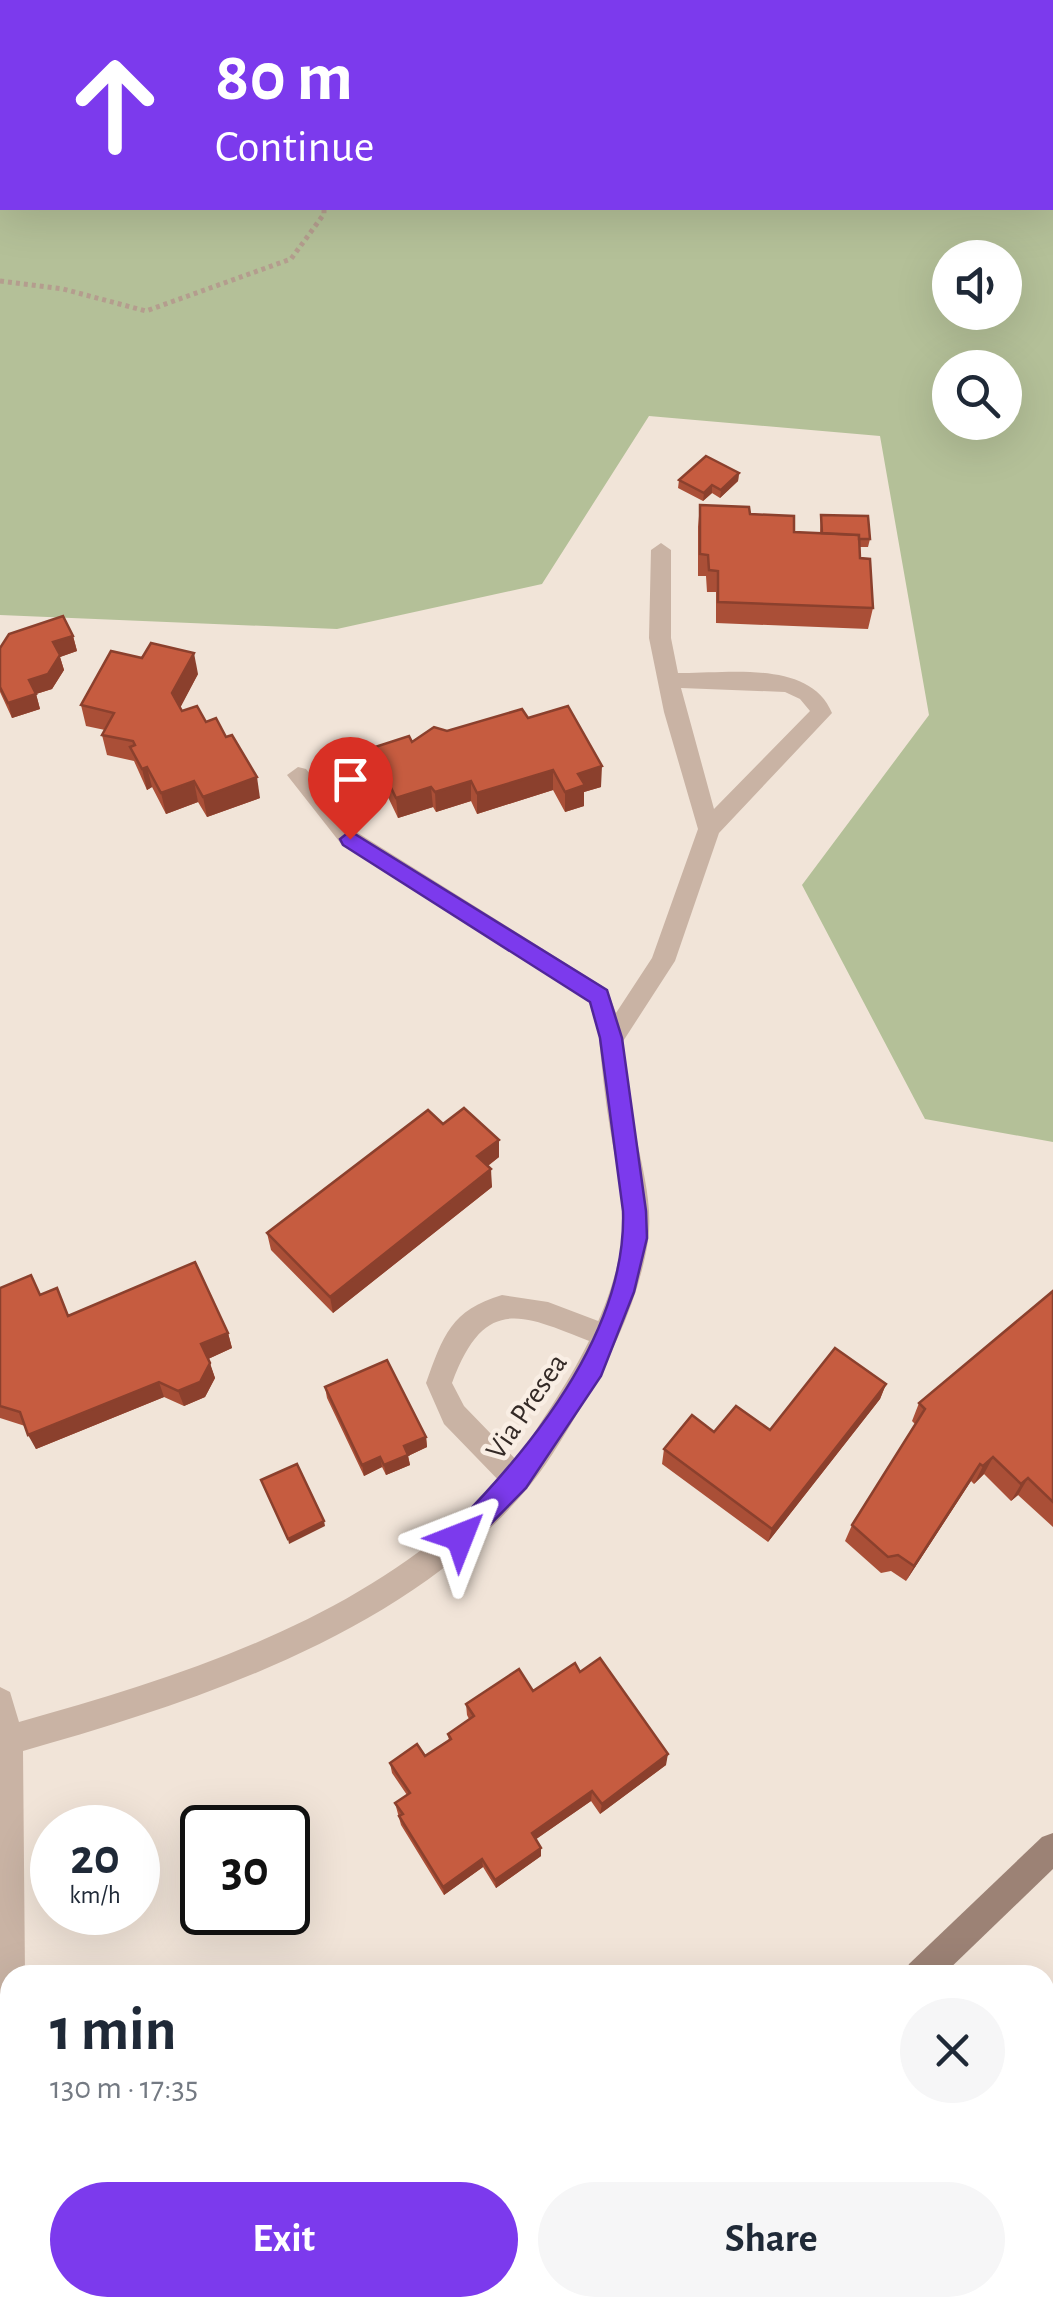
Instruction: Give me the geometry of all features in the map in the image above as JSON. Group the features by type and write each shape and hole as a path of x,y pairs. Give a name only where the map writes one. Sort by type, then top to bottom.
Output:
{"main road":[{"path":"930,1965 1053,1848"}],"street":[{"path":"660,550 660,638 708,828"},
{"path":"611,1038 663,961 708,828 821,713 818,702 800,687 668,680"},
{"name":"Via Presea","path":"8,1740 131,1706 223,1674 309,1633 400,1581 445,1548 517,1480 592,1368 622,1292 636,1238 633,1184 611,1038 599,996 350,839 298,776"},
{"path":"517,1480 454,1415 439,1383 449,1348 471,1317 496,1307 534,1307 605,1334"},
{"path":"0,1702 8,1740 9,1965"}],"path":[{"path":"0,281 62,290 146,312 291,259 324,210"}],"green space":[{"path":"0,210 1053,210 1053,1142 925,1119 802,885 929,715 880,436 649,416 542,584 337,629 0,615"}],"building":[{"path":"706,456 739,473 721,490 712,485 704,493 679,480"},
{"path":"700,505 749,507 750,514 794,516 794,532 859,535 860,558 870,559 873,608 718,602 718,571 709,570 708,555 700,554"},
{"path":"821,515 868,516 870,539 822,533"},
{"path":"63,616 73,636 53,642 60,655 48,674 29,680 36,694 8,703 0,687 0,648 9,634"},
{"path":"151,643 194,653 172,693 182,711 197,706 206,722 216,718 226,737 232,735 257,777 203,797 194,781 161,793 130,747 135,745 133,741 102,735 114,713 81,705 111,651 142,658"},
{"path":"568,706 602,766 578,774 585,785 565,792 553,770 477,793 471,781 396,798 372,748 409,736 412,742 434,727 447,731 522,709 528,718"},
{"path":"464,1108 499,1140 477,1156 491,1169 330,1297 267,1233 428,1110 443,1124"},
{"path":"195,1262 228,1333 201,1344 210,1363 200,1382 178,1391 159,1382 28,1435 20,1412 0,1406 0,1288 31,1275 40,1295 57,1288 68,1316"},
{"path":"1053,1291 1053,1502 1028,1478 1021,1484 993,1457 983,1466 980,1464 914,1566 898,1555 888,1557 852,1525 925,1409 919,1403"},
{"path":"835,1348 886,1384 772,1529 664,1449 692,1415 714,1432 736,1406 770,1430"},
{"path":"387,1360 426,1437 404,1446 408,1455 384,1465 380,1457 362,1465 325,1387"},
{"path":"297,1464 324,1521 288,1539 261,1480"},
{"path":"600,1658 668,1754 602,1804 592,1791 532,1833 541,1848 495,1880 482,1859 443,1887 399,1816 403,1814 395,1803 410,1793 390,1763 417,1744 425,1756 451,1739 448,1734 474,1716 466,1704 519,1669 533,1691 575,1663 580,1672"}],"route":[{"path":"350,839 599,996 611,1038 633,1184 636,1238 622,1292 592,1368 517,1480 460,1537"}]}
